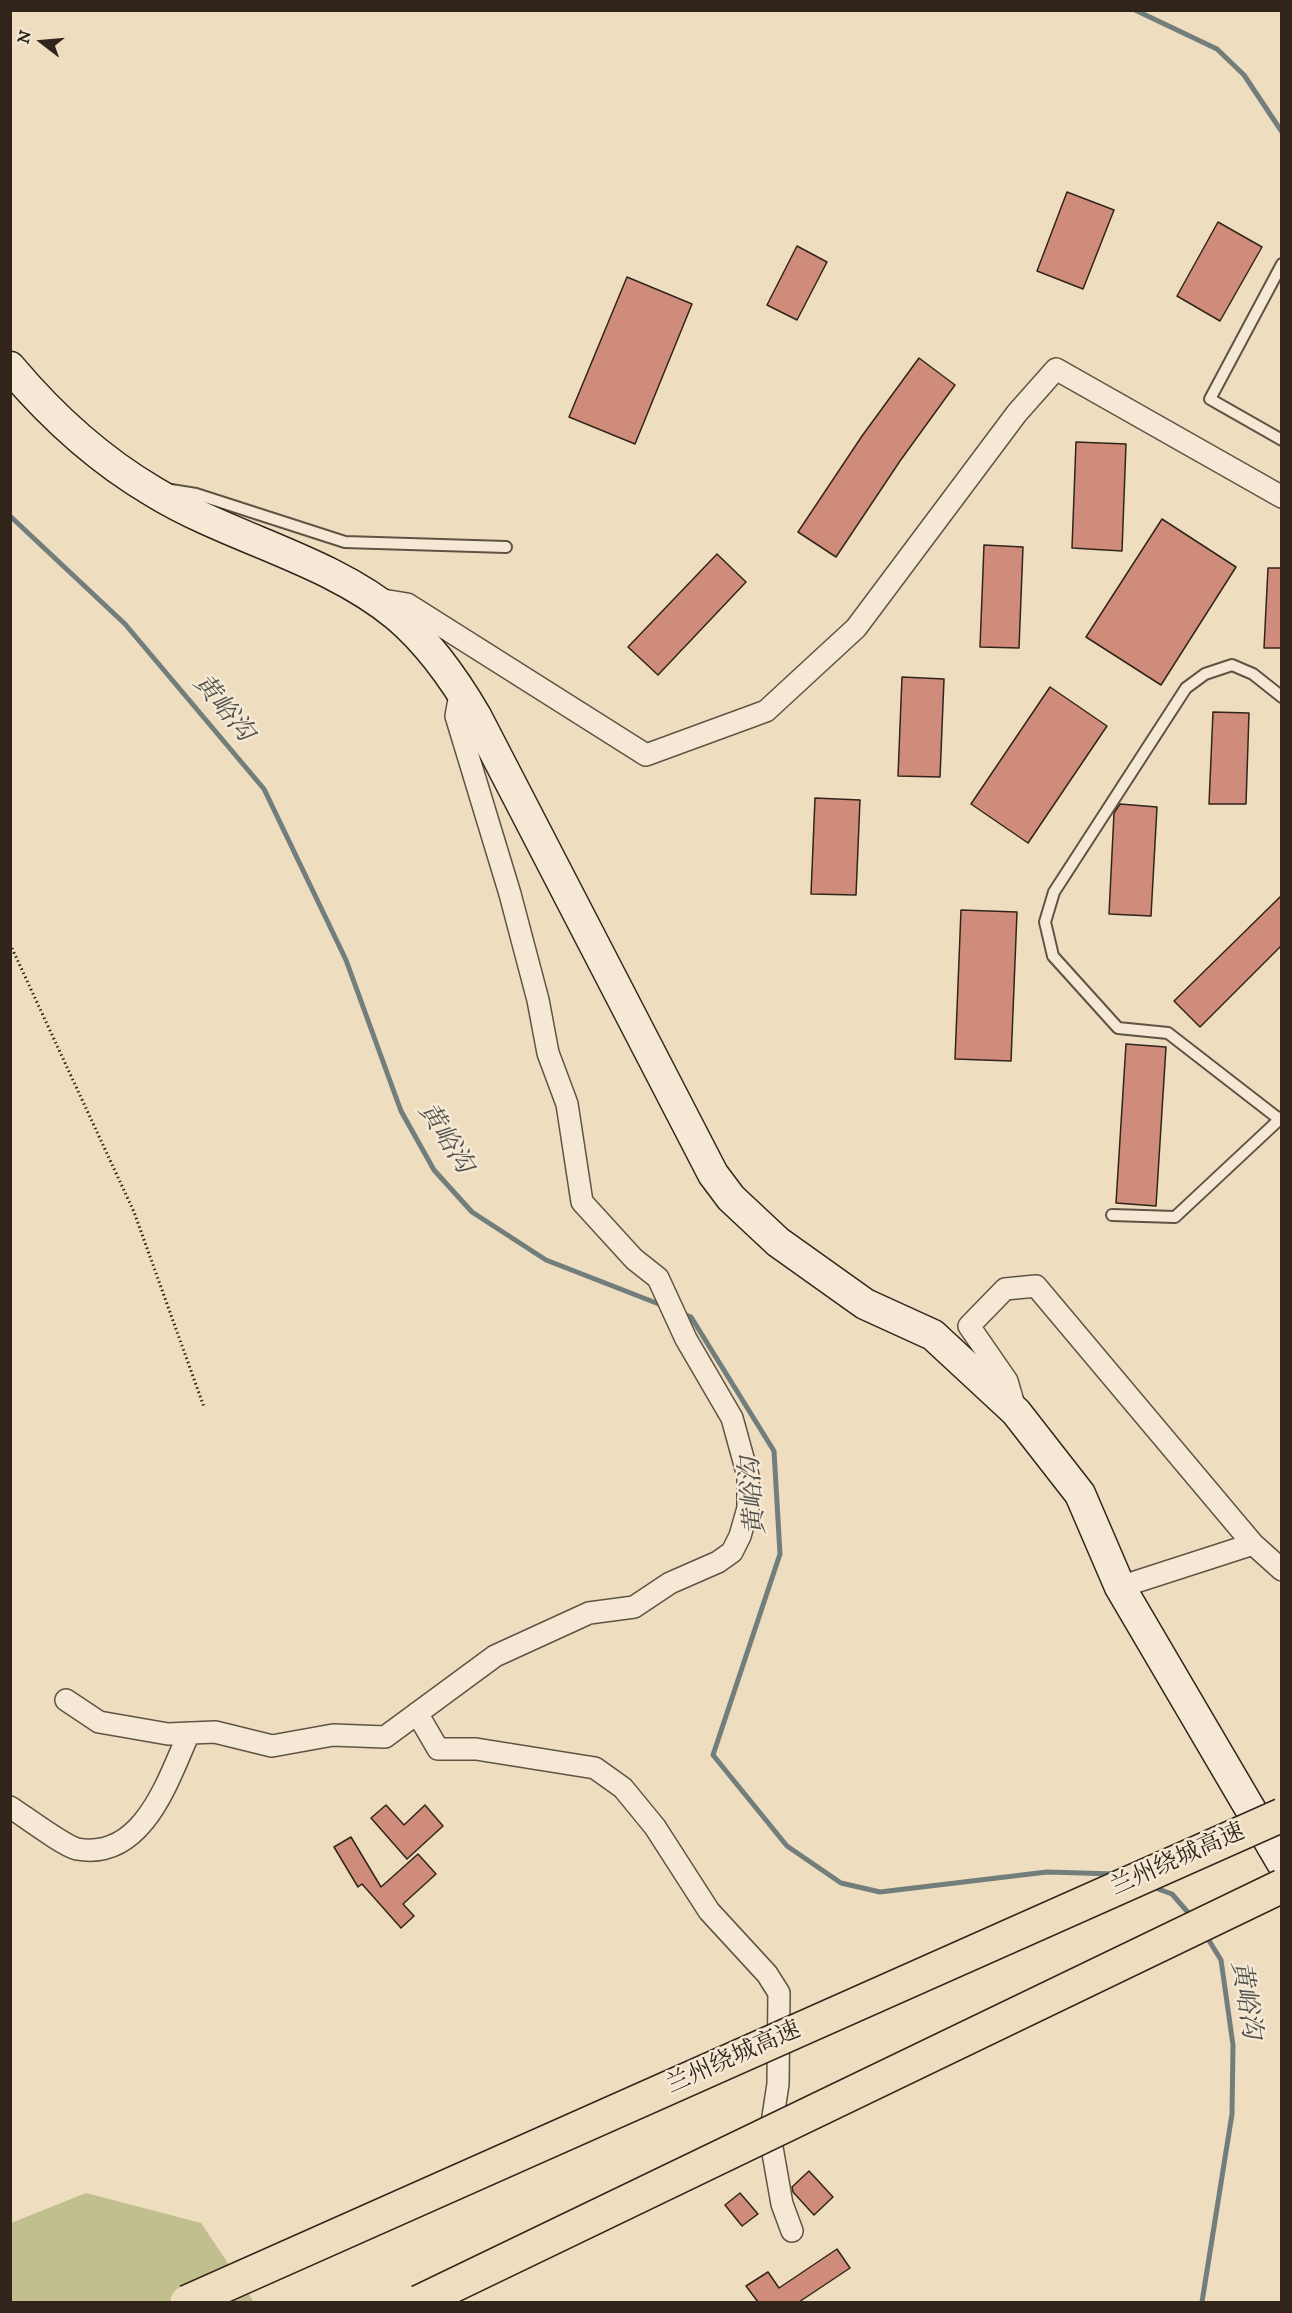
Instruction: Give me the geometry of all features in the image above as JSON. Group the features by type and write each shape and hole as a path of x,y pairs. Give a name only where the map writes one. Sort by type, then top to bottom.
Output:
{"highway":[{"name":"兰州绕城高速","path":"187,2302 1281,1815"},
{"path":"419,2302 1281,1886"}],"main road":[{"path":"10,367 79,440 144,486 319,570 371,598 397,616 419,637 461,689 695,1140 731,1198 778,1242 865,1304 933,1335 1016,1412 1080,1494 1120,1587 1281,1863"}],"street":[{"path":"371,598 407,604 646,755 766,711 856,628 1017,413 1056,369 1281,497"},
{"path":"66,1701 99,1722 168,1734 215,1732 272,1746 333,1735 385,1737 495,1656 589,1613 634,1607 670,1583 718,1562 732,1551 741,1536 748,1508 748,1476 732,1418 686,1339 658,1278 634,1259 582,1202 567,1104 548,1053 538,1000 510,894 456,716 461,689"},
{"path":"1016,1412 1007,1382 969,1326 1005,1289 1036,1286 1253,1544 1281,1570"},
{"path":"1120,1587 1253,1544"},
{"path":"417,1713 438,1749 476,1749 595,1768 623,1788 655,1827 709,1911 767,1974 779,1994 778,2084 770,2136 782,2204 792,2231"},
{"path":"10,1807 75,1849 106,1849 131,1835 158,1804 189,1733"}],"lane":[{"path":"1281,264 1210,399 1281,440"},
{"path":"144,486 196,494 345,542 506,547"},
{"path":"1112,1215 1175,1217 1280,1118 1168,1033 1118,1028 1053,956 1045,922 1054,892 1186,688 1205,674 1232,665 1253,674 1281,697"}],"path":[{"path":"10,944 134,1212 204,1407"}],"shaded area":[{"path":"86,2193 201,2223 254,2302 11,2302 11,2223"}],"building":[{"path":"1067,192 1114,210 1083,289 1037,271"},
{"path":"1218,222 1262,247 1220,321 1177,296"},
{"path":"797,246 827,262 797,320 767,305"},
{"path":"627,277 692,304 635,444 569,417"},
{"path":"919,358 955,385 900,461 836,557 798,532 862,436"},
{"path":"1076,442 1126,444 1122,551 1072,548"},
{"path":"1162,519 1236,567 1161,685 1086,637"},
{"path":"984,545 1023,547 1019,648 980,647"},
{"path":"717,554 746,582 658,675 628,647"},
{"path":"1268,568 1281,568 1281,648 1264,648"},
{"path":"902,677 944,679 940,777 898,776"},
{"path":"1050,687 1107,726 1028,843 971,804"},
{"path":"1213,712 1249,713 1246,804 1209,804"},
{"path":"815,798 860,800 856,895 811,894"},
{"path":"1120,804 1157,807 1151,916 1109,914 1114,813"},
{"path":"1281,896 1281,946 1200,1027 1174,1001"},
{"path":"961,910 1017,912 1011,1061 955,1059"},
{"path":"1126,1044 1166,1047 1156,1206 1116,1203"},
{"path":"386,1805 404,1825 425,1805 443,1826 407,1859 371,1818"},
{"path":"351,1837 381,1887 418,1854 436,1874 403,1904 414,1916 401,1928 362,1884 358,1887 334,1847"},
{"path":"809,2171 833,2197 814,2215 793,2192 792,2187"},
{"path":"740,2193 758,2214 742,2226 725,2205"},
{"path":"837,2249 850,2268 799,2302 758,2302 746,2286 768,2272 779,2288"}],"waterway":[{"path":"1135,10 1217,49 1244,75 1282,132"},
{"name":"黄峪沟","path":"10,516 125,624 264,789 346,960 401,1111 434,1170 472,1212 546,1260 664,1306"},
{"name":"黄峪沟","path":"681,1313 691,1317 774,1451 780,1554 713,1755 787,1846 841,1883 880,1892 1047,1872 1116,1874"},
{"name":"黄峪沟","path":"1150,1886 1172,1894 1192,1917"},
{"name":"黄峪沟","path":"1202,2302 1232,2114 1233,2045 1221,1960 1205,1934"}]}
